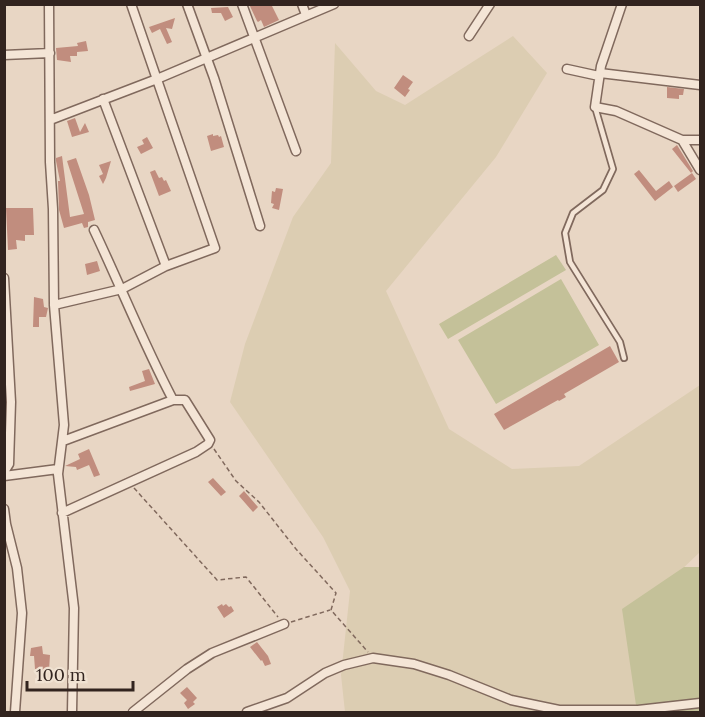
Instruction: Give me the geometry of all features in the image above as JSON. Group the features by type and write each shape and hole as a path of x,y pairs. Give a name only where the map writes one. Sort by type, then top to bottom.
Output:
{"street":[{"path":"49,4 54,305 64,425 58,469 74,608 72,712"},
{"path":"54,305 122,289 166,266 215,248 131,4"},
{"path":"187,4 207,58 260,226"},
{"path":"242,4 296,151"},
{"path":"302,4 306,15"},
{"path":"50,120 157,79 334,4"},
{"path":"469,36 490,4"},
{"path":"622,4 599,75 595,106 616,111 681,140 700,140"},
{"path":"4,55 50,53"},
{"path":"567,69 599,75 700,85"},
{"path":"103,99 166,266"},
{"path":"681,140 700,170"},
{"path":"94,230 122,289 147,351 173,400"},
{"path":"4,278 11,402 9,464 4,474"},
{"path":"62,513 196,452 210,440 185,400 173,400 63,441"},
{"path":"4,474 58,469"},
{"path":"4,510 17,568 22,613 15,712"},
{"path":"134,712 187,669 212,653 284,624"},
{"path":"247,712 286,698 334,669 373,658 414,664 450,675 511,700 559,710 638,710 700,704"}],"lane":[{"path":"595,106 613,169 603,190 573,213 565,233 570,262 620,342 624,358"}],"path":[{"path":"210,440 236,481 259,502 296,549 336,593 331,610"},
{"path":"130,482 217,580 246,577 284,624 331,610"},
{"path":"331,610 373,658"}],"shaded area":[{"path":"513,36 547,73 496,157 386,291 449,429 512,469 579,466 700,385 700,552 677,574 637,712 345,712 341,675 350,591 323,537 230,402 245,344 293,217 331,163 335,43 376,91 405,105"},
{"path":"556,255 566,270 448,339 439,324"},
{"path":"561,279 599,345 496,404 458,340"},
{"path":"684,567 700,567 700,712 637,712 622,609"}],"building":[{"path":"249,4 271,4 279,20 264,27 261,20 257,21"},
{"path":"228,7 233,17 225,21 221,13 212,13 211,8"},
{"path":"175,18 172,29 166,28 172,42 167,44 160,29 152,33 149,27"},
{"path":"86,41 88,51 77,52 77,56 70,56 71,62 57,60 56,48 78,46 77,43"},
{"path":"403,75 413,82 405,97 394,88"},
{"path":"667,87 684,89 683,95 679,95 679,99 667,98"},
{"path":"75,118 80,132 85,123 89,132 72,137 67,121"},
{"path":"213,134 213,136 221,136 224,147 211,151 207,136"},
{"path":"147,137 153,148 141,154 137,147 144,144 142,140"},
{"path":"677,145 693,171 691,173 672,149"},
{"path":"62,156 70,217 84,214 67,161 76,158 95,220 88,222 88,227 84,228 82,223 64,228 59,210 58,181 60,181 56,161 56,158"},
{"path":"111,161 103,184 99,176 103,174 99,165"},
{"path":"155,170 159,178 166,180 171,191 159,196 150,172"},
{"path":"639,170 656,191 669,181 673,187 655,201 634,174"},
{"path":"692,173 696,179 678,192 674,186"},
{"path":"276,188 283,189 279,210 272,208 274,204 271,203 272,191 275,192"},
{"path":"6,208 33,208 34,235 25,235 25,241 16,240 17,249 8,250"},
{"path":"97,261 100,271 87,275 85,264"},
{"path":"34,297 43,299 44,307 48,308 46,317 39,317 39,327 33,327"},
{"path":"610,346 619,362 564,394 566,397 504,430 494,414"},
{"path":"149,369 155,384 130,391 129,387 145,381 142,371"},
{"path":"89,449 100,475 94,477 89,465 77,470 76,467 65,466 80,459 78,454"},
{"path":"213,478 226,492 221,496 208,482"},
{"path":"244,491 258,507 253,512 239,496"},
{"path":"222,604 231,606 234,611 224,618 217,607"},
{"path":"257,642 271,664 265,666 250,647"},
{"path":"42,646 43,654 50,655 49,671 35,669 34,656 30,656 31,648"},
{"path":"187,687 197,698 193,702 195,704 188,709 184,703 187,700 180,693"}]}
